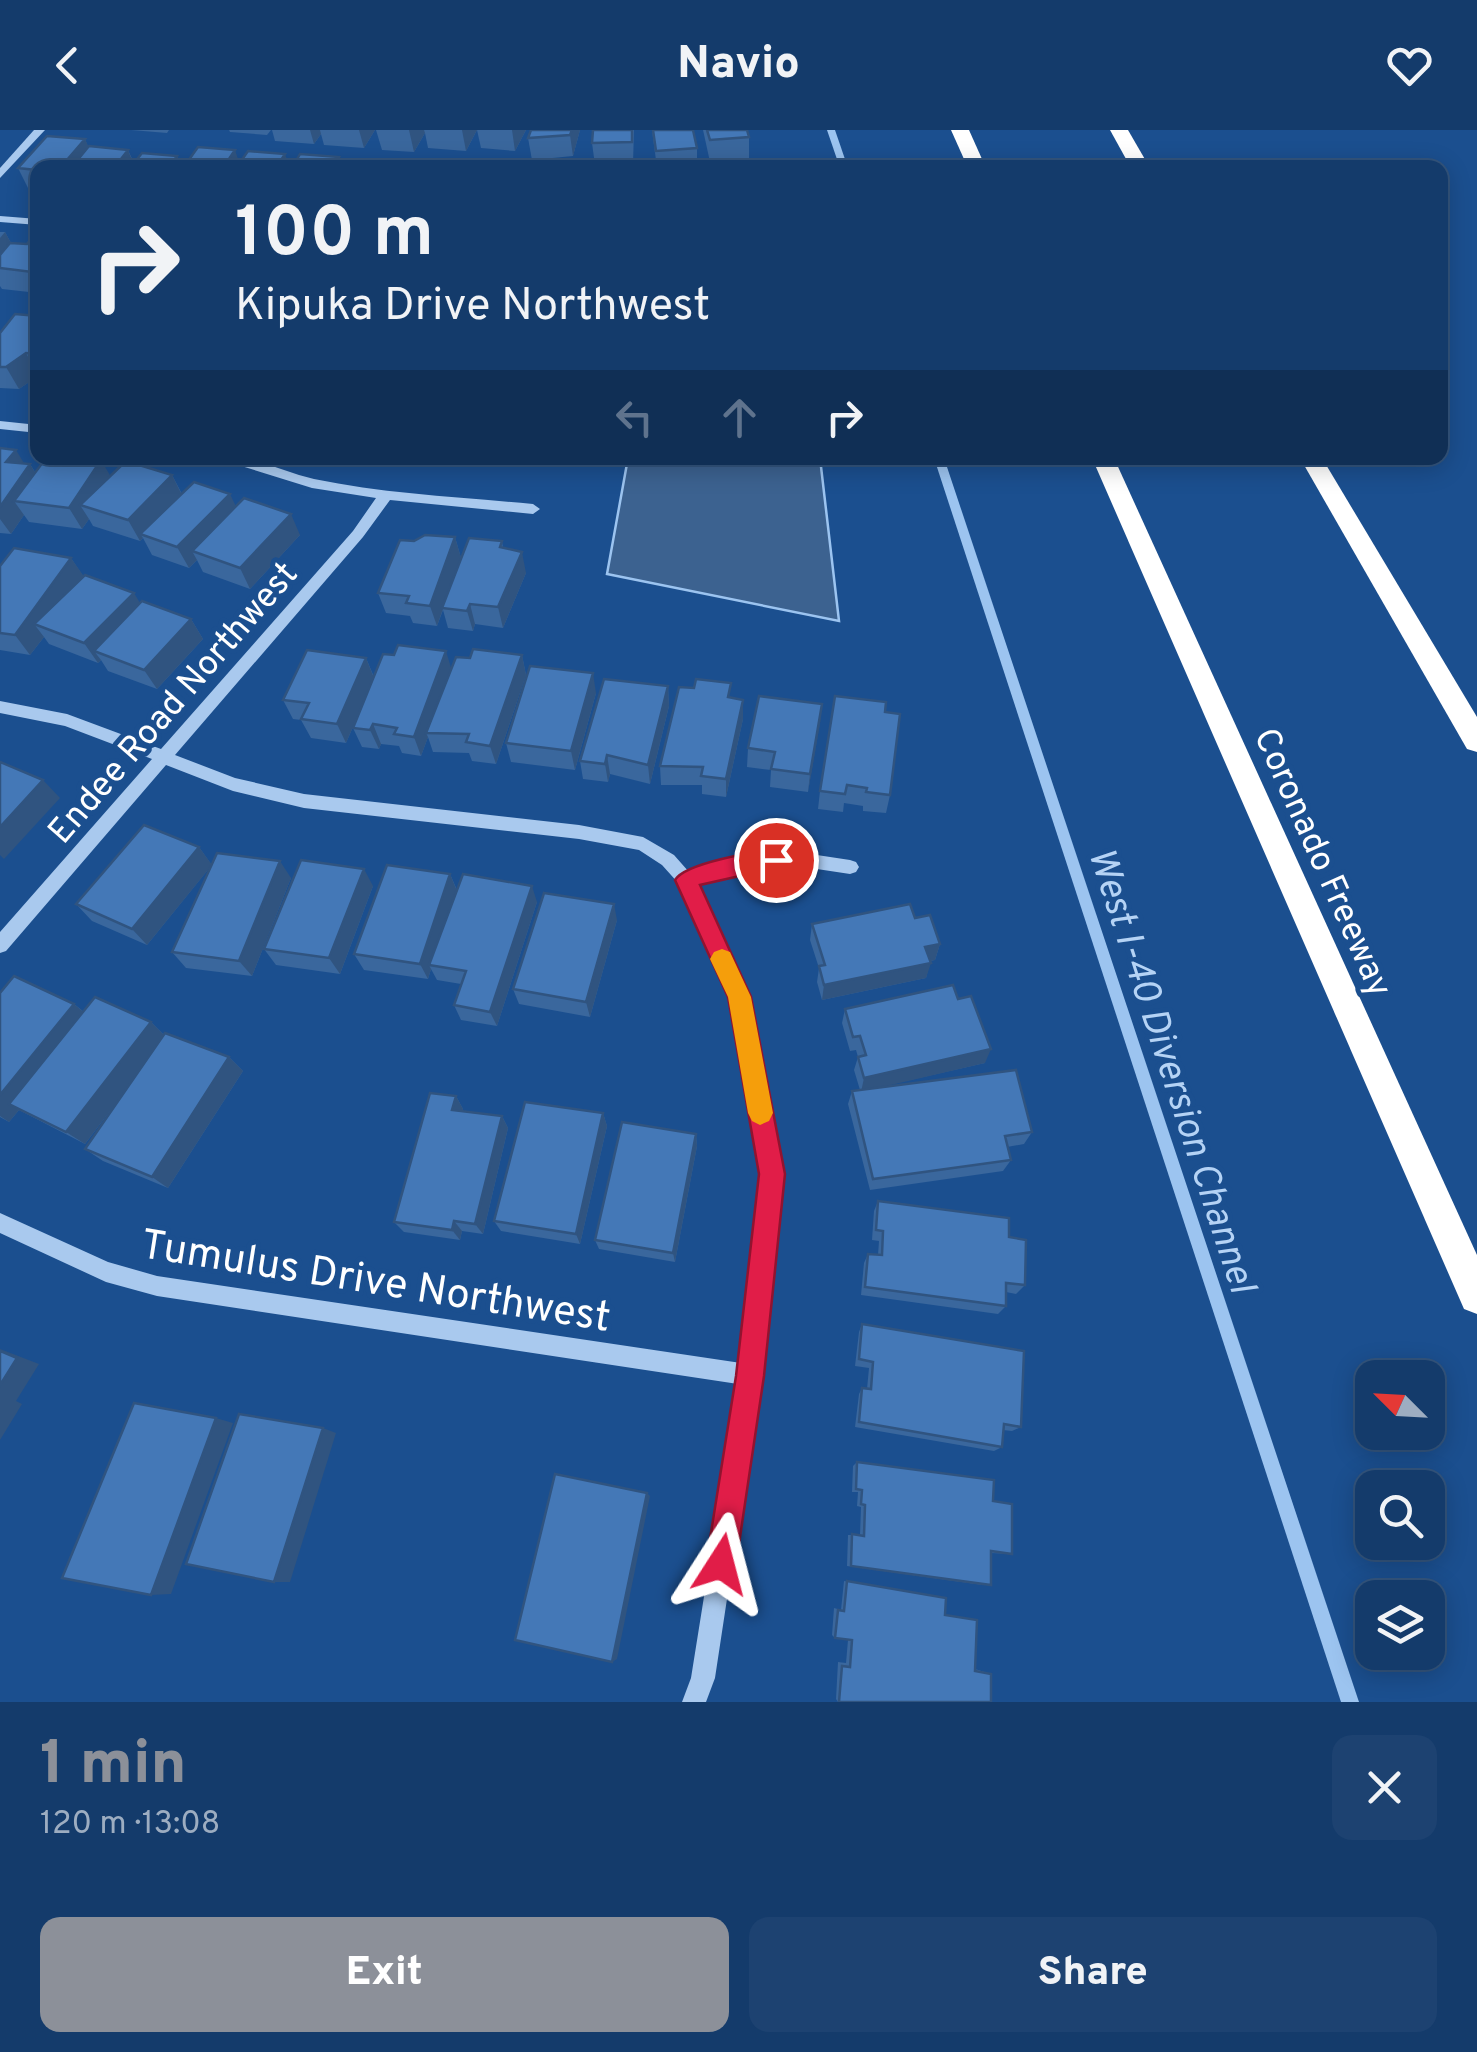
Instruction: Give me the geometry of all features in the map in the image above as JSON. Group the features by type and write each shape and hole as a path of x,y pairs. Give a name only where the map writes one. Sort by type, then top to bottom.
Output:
{"highway":[{"path":"960,130 974,160"},
{"path":"1119,130 1136,160"},
{"name":"Coronado Freeway","path":"1106,465 1477,1296"},
{"path":"1315,465 1477,741"}],"street":[{"path":"0,175 40,130"},
{"path":"0,219 30,221"},
{"path":"0,425 30,427"},
{"path":"253,465 312,483 386,495 533,509"},
{"name":"Endee Road Northwest","path":"0,945 358,534 386,495"},
{"path":"0,706 67,720 233,784 304,801 612,836 643,844 668,860 686,880 740,997 772,1174 750,1376 703,1678 694,1702"},
{"path":"686,880 755,860 798,859 850,867"},
{"name":"Tumulus Drive Northwest","path":"0,1223 106,1272 157,1286 750,1376"}],"water":[{"path":"627,465 821,465 839,621 607,574"}],"building":[{"path":"531,130 572,130 570,135 528,138"},
{"path":"593,130 632,130 632,142 592,143"},
{"path":"653,130 693,130 697,148 656,151"},
{"path":"707,130 747,130 749,137 710,140"},
{"path":"47,136 85,139 67,160 30,160 30,169 18,168"},
{"path":"89,146 128,150 120,160 78,160"},
{"path":"198,147 235,150 228,160 189,160"},
{"path":"248,151 285,154 281,160 242,160"},
{"path":"142,153 177,156 174,160 136,160"},
{"path":"300,154 339,157 337,160 297,160"},
{"path":"30,240 30,272 0,268 0,255 10,243 27,244"},
{"path":"15,314 30,315 30,353 0,367 0,333"},
{"path":"0,448 16,450 6,462 30,464 0,507"},
{"path":"41,465 98,465 69,508 14,501"},
{"path":"122,465 139,465 172,475 128,520 80,505"},
{"path":"194,482 230,494 177,547 140,534"},
{"path":"244,498 291,514 240,568 192,551"},
{"path":"425,535 455,537 430,606 406,603 409,596 378,593 400,540 414,541"},
{"path":"469,538 502,541 500,547 522,552 498,607 470,604 467,611 442,608"},
{"path":"14,548 71,558 15,635 0,633 0,566"},
{"path":"85,575 134,593 84,643 34,624"},
{"path":"142,601 191,619 144,670 94,651"},
{"path":"398,645 446,651 414,737 394,734 397,728 373,724 370,730 353,728 383,654 394,655"},
{"path":"473,649 522,655 490,746 466,742 469,734 426,733 456,657 470,658"},
{"path":"307,650 366,658 337,724 301,719 309,703 283,700"},
{"path":"530,666 593,673 571,751 506,743"},
{"path":"604,679 668,686 648,765 607,755 605,764 580,761"},
{"path":"696,679 731,683 728,697 743,700 726,779 701,776 703,767 660,766 679,687 694,688"},
{"path":"759,696 822,704 810,774 771,769 775,752 748,748"},
{"path":"835,696 886,702 885,712 900,714 890,795 847,785 845,794 820,791"},
{"path":"0,762 43,780 0,827"},
{"path":"144,825 199,847 132,929 76,904"},
{"path":"217,853 280,861 239,961 172,952"},
{"path":"301,860 364,869 329,958 264,949"},
{"path":"387,865 450,874 420,964 354,954"},
{"path":"463,874 532,886 490,1012 454,1005 466,971 429,965"},
{"path":"544,893 614,904 586,1002 513,989"},
{"path":"910,904 915,918 930,915 940,944 925,947 931,963 824,985 819,966 825,965 812,924"},
{"path":"14,976 74,1004 0,1095 0,993"},
{"path":"953,985 958,999 971,996 991,1049 864,1078 858,1057 866,1055 860,1036 853,1037 845,1009"},
{"path":"95,997 151,1022 66,1132 9,1104"},
{"path":"165,1033 229,1057 152,1177 85,1149"},
{"path":"1016,1070 1032,1132 1005,1136 1011,1160 873,1179 852,1091"},
{"path":"430,1093 456,1096 452,1110 502,1116 475,1224 454,1221 452,1230 394,1222"},
{"path":"525,1102 603,1113 576,1234 494,1221"},
{"path":"622,1122 696,1134 673,1253 595,1240"},
{"path":"878,1201 1009,1218 1009,1237 1026,1240 1025,1285 1006,1283 1006,1306 865,1287 868,1254 882,1255 883,1231 876,1230"},
{"path":"862,1324 1024,1351 1021,1427 1004,1424 1002,1447 859,1422 862,1388 871,1389 873,1362 859,1359"},
{"path":"0,1351 17,1358 0,1385"},
{"path":"134,1403 216,1418 151,1595 62,1578"},
{"path":"239,1414 323,1428 274,1582 186,1564"},
{"path":"857,1462 994,1480 993,1501 1012,1504 1012,1554 991,1551 991,1585 851,1566 852,1534 864,1536 865,1505 861,1504 862,1490 856,1489"},
{"path":"555,1474 647,1493 612,1662 515,1640"},
{"path":"847,1581 946,1598 945,1615 977,1620 975,1671 991,1674 991,1702 839,1702 842,1666 850,1667 852,1640 835,1638 838,1610 844,1611"}],"waterway":[{"name":"West I-40 Diversion Channel","path":"831,130 841,160"},
{"name":"West I-40 Diversion Channel","path":"941,465 1350,1702"}],"slow traffic":[{"path":"722,959 740,997 760,1113"}],"route":[{"path":"721,1564 750,1376 772,1174 740,997 686,880 755,860 776,860"}]}
